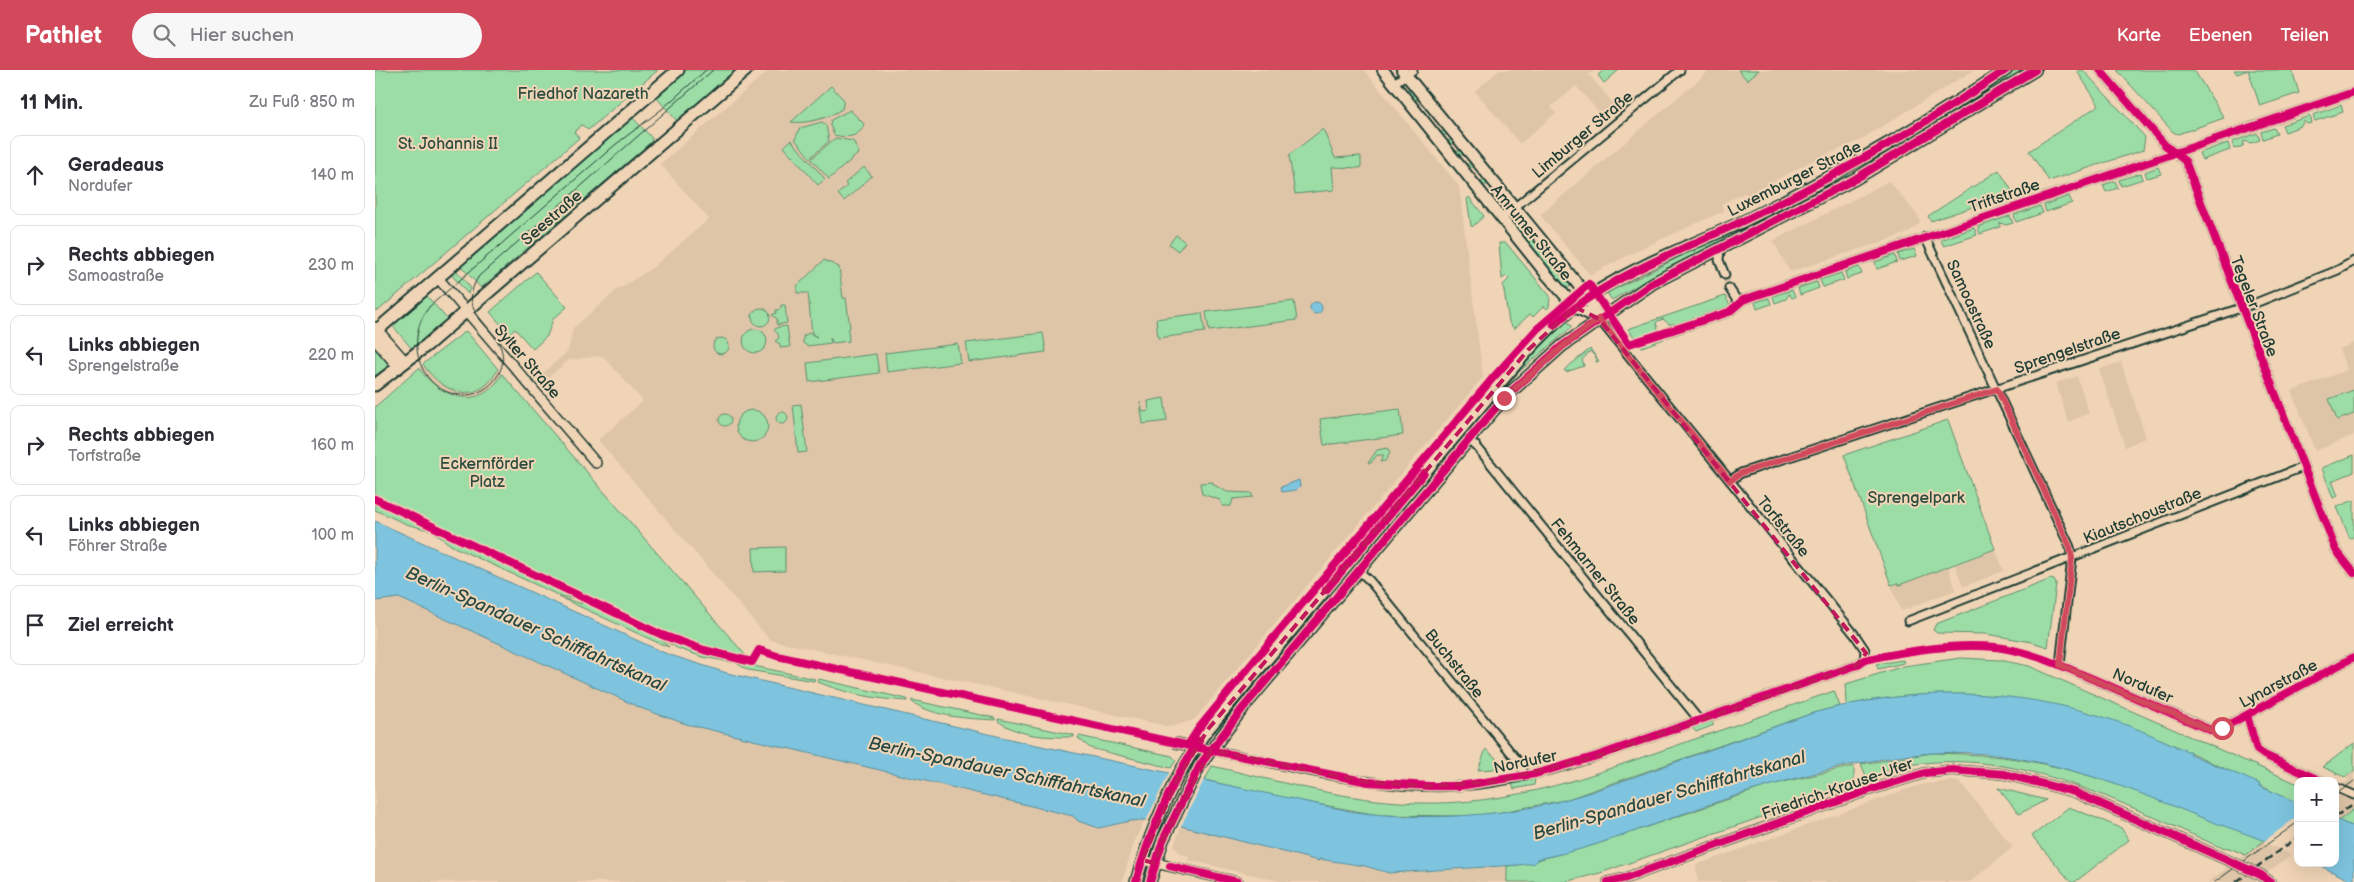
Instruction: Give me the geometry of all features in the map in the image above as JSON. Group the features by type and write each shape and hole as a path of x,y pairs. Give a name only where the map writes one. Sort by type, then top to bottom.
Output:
{"main road":[{"name":"Seestraße","path":"376,332 678,70"},
{"name":"Seestraße","path":"375,385 403,365 746,70"},
{"name":"Amrumer Straße","path":"1383,70 1575,307 1599,319"},
{"name":"Luxemburger Straße","path":"1136,882 1150,837 1195,747 1229,702 1528,350 1575,307 1629,273 1752,217 1866,157 2006,70"},
{"name":"Luxemburger Straße","path":"1150,882 1163,840 1201,763 1243,708 1504,398 1563,346 1653,283 1721,250 1873,169 2035,70"},
{"name":"Amrumer Straße","path":"1407,72 1588,298 1599,319"},
{"path":"1866,157 1873,169"}],"street":[{"name":"Limburger Straße","path":"1502,218 1680,70"},
{"name":"Tegeler Straße","path":"2100,70 2174,153 2185,161 2338,554 2354,572"},
{"path":"1394,83 1407,72"},
{"name":"Triftstraße","path":"1667,332 1729,312 1743,300 2354,92"},
{"name":"Samoastraße","path":"1925,237 2070,547 2072,558 2060,665"},
{"path":"1721,250 1719,260 1725,275"},
{"name":"Sprengelstraße","path":"1730,481 1741,473 2241,307 2331,273 2354,261"},
{"name":"Sylter Straße","path":"438,278 596,463"},
{"path":"1729,288 1736,299 1743,300"},
{"name":"Torfstraße","path":"1599,319 1855,635 1866,653 1864,660"},
{"path":"376,332 403,365"},
{"name":"Fehmarner Straße","path":"1469,440 1699,720"},
{"name":"Kiautschoustraße","path":"1908,621 2303,467"},
{"name":"Buchstraße","path":"1359,570 1522,766 1524,776"},
{"name":"Lynarstraße","path":"2215,732 2354,658"},
{"name":"Nordufer","path":"1176,743 1368,782 1459,786 1524,776 1597,756 1857,666 1864,660"},
{"name":"Nordufer","path":"2060,665 2215,732"},
{"path":"2247,715 2257,750 2264,756 2312,777"},
{"name":"Friedrich-Krause-Ufer","path":"1608,882 1627,878 1866,791 1925,773 1952,770 2004,774 2074,792 2261,875 2271,882"},
{"path":"2339,789 2354,795"},
{"path":"1142,860 1239,882"}],"highlighted area":[{"path":"1575,307 1599,319 1866,653 1857,665 1597,756 1493,782 1429,786 1368,782 1211,750 1163,840 1155,863 1142,860 1179,776 1209,728 1528,350"}],"shaded area":[{"path":"769,70 1364,70 1459,186 1483,377 1194,720 1171,727 770,640 598,440 643,401 603,356 569,360 545,380 541,375 568,351 573,328 617,290 652,268 709,219 660,164"},
{"path":"1499,70 1594,70 1589,75 1616,106 1603,117 1576,86 1551,107 1556,113 1520,144 1475,91"},
{"path":"1710,70 1974,70 1857,142 1812,161 1748,195 1745,193 1721,204 1724,211 1642,248 1590,275 1540,215"},
{"path":"1889,181 1919,217 1920,223 1906,234 1790,272 1773,241"},
{"path":"2354,343 2354,435 2315,451 2292,391 2347,370 2339,349"},
{"path":"2121,362 2146,437 2125,447 2099,369"},
{"path":"423,364 436,381 460,392 479,389 495,376 498,369 502,374 494,386 481,394 469,397 456,397 432,385 419,368"},
{"path":"2077,376 2089,413 2068,422 2056,383"},
{"path":"1995,549 2004,571 1963,587 1955,565"},
{"path":"1948,567 1956,590 1901,611 1891,585 1898,583 1899,585"},
{"path":"399,598 643,709 686,724 1073,816 1078,821 1099,828 1130,821 1145,820 1134,843 1122,882 375,882 375,601"},
{"path":"2354,771 2354,809 2339,820 2339,787 2349,780 2345,777"},
{"path":"1959,781 2013,847 1970,882 1698,882 1696,865 1919,785"},
{"path":"1181,826 1266,847 1266,849 1276,851 1277,849 1346,864 1365,866 1389,873 1507,866 1507,882 1284,882 1188,860 1189,856 1181,854 1174,845"},
{"path":"2265,840 2294,853 2254,882 2208,882"}],"green space":[{"name":"St. Johannis II","path":"375,70 658,70 588,130 582,125 574,132 579,138 378,311 375,310"},
{"path":"686,70 736,70 677,121 655,96"},
{"path":"1604,70 1619,70 1604,83 1598,75"},
{"path":"1738,70 1759,70 1747,80"},
{"path":"2017,70 2023,70 1992,92 1876,159 1923,131"},
{"path":"2083,70 2145,137 2143,150 2049,181 2029,151 2099,105 2077,71"},
{"path":"2117,70 2194,70 2224,118 2178,134 2173,132"},
{"path":"2234,70 2248,70 2237,74"},
{"path":"2248,70 2292,70 2299,93 2260,106"},
{"path":"831,86 844,100 842,109 818,120 791,122"},
{"path":"1412,86 1505,200 1498,206 1491,198 1499,198 1489,185 1481,185 1478,181 1486,181 1474,167 1466,167 1464,164 1471,164 1464,155 1456,155 1453,151 1461,151 1456,144 1447,144 1444,141 1452,140 1448,135 1440,135 1437,132 1445,131 1420,100 1411,100 1404,92"},
{"path":"2341,105 2343,112 2315,121 2313,115"},
{"path":"850,110 864,124 862,129 852,136 834,135 830,125 831,120"},
{"path":"2310,116 2312,123 2307,124 2304,121 2301,126 2285,132 2282,125"},
{"path":"632,117 652,138 651,142 481,288 460,265"},
{"path":"822,122 826,125 829,141 810,158 795,139 800,128"},
{"path":"2274,128 2277,134 2263,139 2261,132"},
{"path":"1323,129 1335,158 1361,156 1361,168 1332,167 1334,190 1295,194 1289,155"},
{"path":"2257,133 2260,140 2251,143 2244,141 2243,146 2234,149 2232,142"},
{"path":"835,138 853,141 859,153 829,179 811,159"},
{"path":"791,140 825,179 818,185 784,147"},
{"path":"2228,143 2230,150 2202,160 2199,153"},
{"path":"864,167 872,176 844,201 838,194 847,186 845,183"},
{"path":"2158,167 2161,174 2147,178 2145,172"},
{"path":"1999,170 2012,191 2008,195 1931,221 1928,216"},
{"path":"1848,173 1850,176 1665,269 1612,300 1607,293"},
{"path":"2141,173 2143,179 2121,186 2119,180"},
{"path":"2115,181 2118,188 2106,192 2103,185"},
{"path":"2069,196 2072,203 2046,212 2044,205"},
{"path":"1469,197 1484,216 1472,227 1467,199"},
{"path":"2040,206 2043,213 2016,222 2014,215"},
{"path":"1516,215 1573,284 1567,289 1510,221"},
{"path":"2010,216 2013,223 2006,225 2000,223 2000,227 1980,234 1978,227"},
{"path":"1974,228 1977,235 1944,246 1941,240"},
{"path":"1176,235 1185,242 1178,251 1169,244"},
{"path":"1499,243 1506,243 1550,296 1547,309 1544,306 1533,317 1530,314 1514,329 1509,322 1503,285 1509,279 1506,276 1502,279"},
{"path":"1914,249 1917,256 1900,261 1898,254"},
{"path":"1895,255 1897,262 1877,269 1875,262"},
{"path":"824,260 839,267 843,298 846,298 850,328 848,329 849,341 833,343 830,338 831,343 807,346 803,343 803,336 809,333 817,337 812,334 808,293 797,293 797,286"},
{"path":"1859,267 1862,274 1847,279 1845,272"},
{"path":"455,269 470,287 468,294 450,273"},
{"path":"536,272 567,307 553,319 547,336 533,349 515,329 509,334 490,312"},
{"path":"1841,273 1844,280 1823,287 1820,280"},
{"path":"1817,282 1819,288 1800,295 1798,288"},
{"path":"1792,290 1795,297 1792,298 1789,294 1786,299 1775,303 1773,296"},
{"path":"426,295 447,319 412,349 392,325"},
{"path":"1725,296 1730,305 1727,310 1684,324 1669,324 1663,319 1658,321 1656,323 1661,337 1664,339 1642,347 1628,329"},
{"path":"1769,298 1771,304 1757,309 1755,302"},
{"path":"1294,301 1297,320 1209,331 1206,312"},
{"path":"781,305 785,305 787,323 777,325 777,319 772,315 776,313 776,310 781,309"},
{"path":"761,308 767,311 770,317 767,323 761,326 755,323 752,317 755,311"},
{"path":"1202,313 1205,332 1158,338 1156,319"},
{"path":"1566,321 1572,327 1520,371 1457,442 1530,357"},
{"path":"787,326 790,347 780,348 780,344 775,341 779,338 778,334 774,330 778,327"},
{"path":"755,329 760,330 766,336 766,346 760,352 755,353 750,352 744,346 743,341 744,336 750,330"},
{"path":"466,331 498,369 490,381 481,388 471,392 461,392 450,389 440,383 423,364"},
{"path":"1043,333 1046,352 969,362 966,343"},
{"path":"721,338 727,340 729,346 727,352 721,354 715,352 713,346 715,340"},
{"path":"958,344 961,363 887,372 885,353"},
{"path":"375,347 389,364 388,367 375,377"},
{"path":"1590,349 1599,361 1596,362 1597,359 1590,351 1582,360 1584,366 1566,372 1564,370"},
{"path":"876,354 879,373 809,382 807,363"},
{"name":"Eckernförder Platz","path":"419,368 438,387 460,397 472,397 483,394 493,386 502,374 747,657 749,665 815,679 814,681 748,670 736,663 703,657 679,649 657,637 669,647 559,597 582,604 577,599 560,596 452,546 432,531 406,524 375,510 375,407"},
{"path":"2354,390 2354,414 2337,420 2329,399"},
{"path":"1164,398 1167,421 1143,424 1140,402 1143,412 1149,411 1148,401"},
{"path":"801,404 807,452 798,453 793,405"},
{"path":"1400,409 1403,435 1324,445 1320,419"},
{"path":"752,410 758,411 763,415 767,420 767,432 763,437 758,441 752,442 746,441 741,437 737,432 736,426 737,420 741,415 746,411"},
{"path":"780,412 784,412 788,418 784,424 780,424 776,420 776,416"},
{"path":"727,414 730,415 730,425 723,426 720,425 719,418 720,415"},
{"name":"Sprengelpark","path":"1948,420 1995,549 1899,585 1898,583 1891,585 1844,455"},
{"path":"1388,448 1390,453 1385,461 1380,462 1384,455 1377,455 1371,463 1368,463 1377,450"},
{"path":"2354,455 2354,472 2332,481 2338,496 2333,498 2322,468"},
{"path":"1426,478 1427,479 1347,573"},
{"path":"1213,482 1214,485 1227,492 1251,493 1253,497 1233,499 1231,506 1222,506 1220,500 1202,494 1200,483"},
{"path":"2354,500 2354,536 2350,539 2337,507"},
{"path":"785,547 785,571 754,572 753,548"},
{"path":"1343,577 1227,718 1219,732 1213,731"},
{"path":"2051,579 2056,584 2048,647 2032,642 1986,634 1937,633 1933,630 1936,624"},
{"path":"1961,658 1999,660 2029,666 2294,782 2294,801 2158,738 2102,718 2066,708 1994,696 1957,694 1921,695 1847,705 1846,684 1904,666"},
{"path":"1903,660 1904,663 1878,669 1876,664"},
{"path":"819,679 907,699 907,701 851,693 818,682"},
{"path":"1834,691 1840,706 1813,713 1565,800 1496,813 1468,816 1379,815 1272,796 1205,780 1212,766 1305,788 1375,800 1448,803 1497,798 1520,794 1591,775"},
{"path":"912,700 995,718 995,720 963,718 942,714 922,707 912,702"},
{"path":"998,719 1074,735 1074,737 1025,733 1007,726 998,721"},
{"path":"1711,721 1714,725 1696,732 1692,728"},
{"path":"1079,736 1172,756 1176,760 1171,768 1090,748 1078,738"},
{"path":"2354,743 2354,771 2345,777 2323,767"},
{"path":"1486,749 1498,760 1494,769 1478,770"},
{"path":"1933,753 2004,757 2059,768 2148,795 2265,840 2246,855 2229,848 2220,847 2106,796 2067,782 2027,771 1987,764 1945,762 1903,766 1867,778 1861,764"},
{"path":"1854,766 1854,785 1600,873 1564,882 1507,882 1507,866 1518,865 1594,845 1770,785"},
{"path":"1535,778 1534,785 1514,789 1512,784"},
{"path":"1998,788 2046,800 2019,814"},
{"path":"2069,807 2121,828 2129,840 2075,882 2071,882 2032,836"},
{"path":"2354,809 2354,827 2339,820"}],"water":[{"path":"1314,302 1318,302 1322,308 1318,314 1314,314 1310,310 1310,306"},
{"path":"1299,480 1300,486 1296,490 1282,492 1281,487"},
{"name":"Berlin-Spandauer Schifffahrtskanal","path":"375,521 667,654 727,673 1027,743 1355,812 1397,816 1459,816 1501,812 1569,799 1813,713 1860,702 1907,696 1954,694 2000,696 2047,703 2092,714 2137,729 2181,749 2184,748 2184,751 2190,751 2190,754 2260,784 2259,786 2294,801 2294,853 2140,793 2072,771 2002,756 1932,753 1851,765 1811,774 1727,798 1587,847 1537,859 1535,863 1389,873 1365,866 1319,859 1319,861 1181,826 1145,820 1130,821 1099,828 1078,821 1073,816 686,724 643,709 399,598 375,601"},
{"path":"2339,821 2354,827 2354,882 2322,867 2339,867"}],"pier":[{"path":"1170,771 1205,778 1180,828 1145,823"},
{"path":"2294,819 2294,853 2292,855 2263,842"}],"tunnel":[{"path":"1725,275 1729,288"}],"tram line":[{"path":"706,70 662,109 615,145 430,306 422,319 417,334 417,349 420,364 427,376 437,387 451,393 467,395 476,393 484,390 491,384 500,371 502,363 500,346 477,314 471,297 473,287 479,276 713,70"},
{"path":"2339,792 2354,781"},
{"path":"2215,882 2294,825"}],"railway":[{"path":"2339,814 2354,803"},
{"path":"2236,882 2294,840"}],"cycle path":[{"path":"1554,325 1576,307 1624,277 1786,200 1850,166 1945,110 2006,70"},
{"path":"1150,882 1163,840 1200,765 1243,708 1504,398 1562,346 1653,283 1855,179 2035,70"},
{"path":"2100,70 2165,145 2185,161 2336,550 2354,573"},
{"path":"1188,745 1199,728 1269,643 1492,379 1537,329 1589,284 1629,344 1729,312 1743,300 2354,92"},
{"path":"1326,590 1424,473"},
{"path":"375,499 662,635 704,650 752,662 759,650 777,656 1195,747 1368,782 1459,786 1535,774 1597,756 1857,665 1864,660 1930,649 1963,646 1996,647 2039,657 2215,732 2354,657"},
{"path":"2247,715 2257,750 2312,777"},
{"path":"1136,882 1162,809 1189,756 1199,741"},
{"path":"1608,882 1626,878 1866,791 1925,773 1952,770 2004,774 2074,792 2261,875 2270,882"},
{"path":"1170,866 1238,882"}],"route":[{"path":"1504,398 1563,346 1599,319 1730,481 1741,473 1997,389 2070,547 2072,558 2060,665 2215,732 2222,728"}],"park label":[{"name":"Friedhof Nazareth","path":"583,93"}]}
